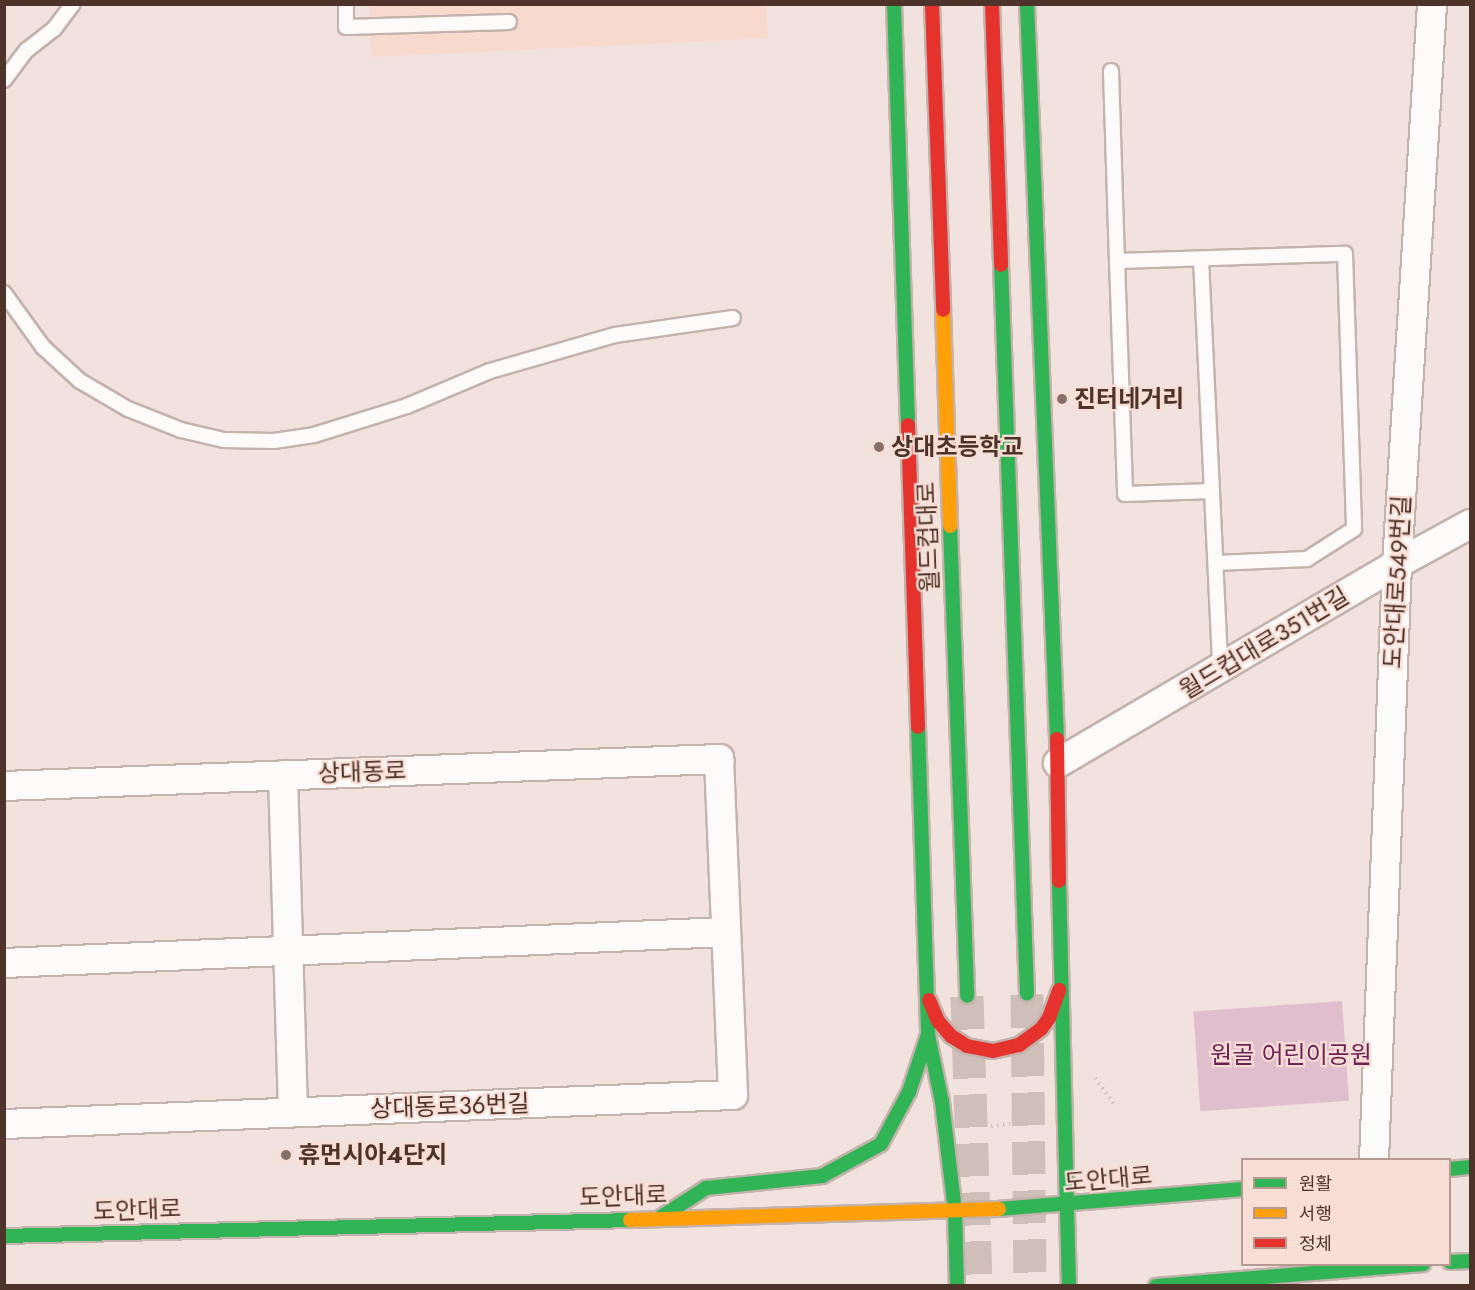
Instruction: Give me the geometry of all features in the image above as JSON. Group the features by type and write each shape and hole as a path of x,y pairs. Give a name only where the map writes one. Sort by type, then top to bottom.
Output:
{"street":[{"path":"894,4 928,1035 942,1102 955,1211 957,1286"},
{"name":"월드컵대로","path":"932,4 967,996"},
{"path":"992,4 1027,994"},
{"path":"1028,4 1058,763 1060,984 1069,1205 1069,1286"},
{"name":"도안대로549번길","path":"1374,1158 1397,564 1432,4"},
{"name":"월드컵대로351번길","path":"1058,763 1397,564 1470,524"},
{"name":"상대동로","path":"4,786 719,759"},
{"name":"상대동로36번길","path":"4,1124 733,1095 719,759"},
{"path":"283,775 293,1112"},
{"path":"4,963 726,932"},
{"path":"926,990 938,1021 951,1036 967,1046 993,1051 1019,1045 1041,1029 1052,1011 1060,984"},
{"path":"661,1217 705,1188 822,1176 881,1144 909,1092 928,1035"},
{"path":"1451,1169 1470,1167"},
{"name":"도안대로","path":"4,1236 955,1211 1069,1205 1241,1189"},
{"path":"1451,1262 1470,1261"},
{"path":"1156,1286 1399,1266"}],"lane":[{"path":"4,80 27,50 54,29 73,4"},
{"path":"345,4 346,27 509,22"},
{"path":"1111,71 1125,494 1212,491"},
{"path":"1117,261 1344,254 1354,529 1307,559 1216,563"},
{"path":"1201,259 1220,669"},
{"path":"4,293 43,347 80,381 128,409 181,430 224,441 274,441 314,435 407,406 490,371 604,338 733,318"}],"path":[{"path":"991,1126 1044,1118"}],"shaded area":[{"path":"369,5 766,5 768,38 371,57"}],"green space":[{"name":"원골 어린이공원","path":"1342,1001 1349,1101 1200,1111 1193,1011"}],"tunnel":[{"path":"1027,994 1030,1286"},
{"path":"967,996 976,1286"}],"traffic: fast":[{"path":"894,4 908,425"},
{"path":"1027,4 1057,739"},
{"path":"1001,265 1027,994"},
{"path":"950,526 967,996"},
{"path":"918,727 928,1035 942,1102 955,1211 957,1286"},
{"path":"1059,881 1069,1286"},
{"path":"661,1217 706,1188 822,1176 881,1144 909,1092 928,1035"},
{"path":"1451,1169 1470,1167"},
{"path":"999,1209 1241,1189"},
{"path":"4,1236 630,1220"},
{"path":"1451,1262 1470,1261"},
{"path":"1156,1286 1399,1266"}],"traffic: slow":[{"path":"943,310 950,526"},
{"path":"630,1220 999,1209"}],"traffic: jam":[{"path":"932,4 943,310"},
{"path":"992,4 1001,265"},
{"path":"908,425 918,727"},
{"path":"1057,739 1059,881"},
{"path":"929,1000 938,1021 951,1036 967,1046 993,1051 1019,1045 1041,1029 1049,1018 1059,990"}],"place":[{"name":"진터네거리","path":"1062,399"},
{"name":"상대초등학교","path":"879,447"},
{"name":"휴먼시아4단지","path":"286,1155"}]}
